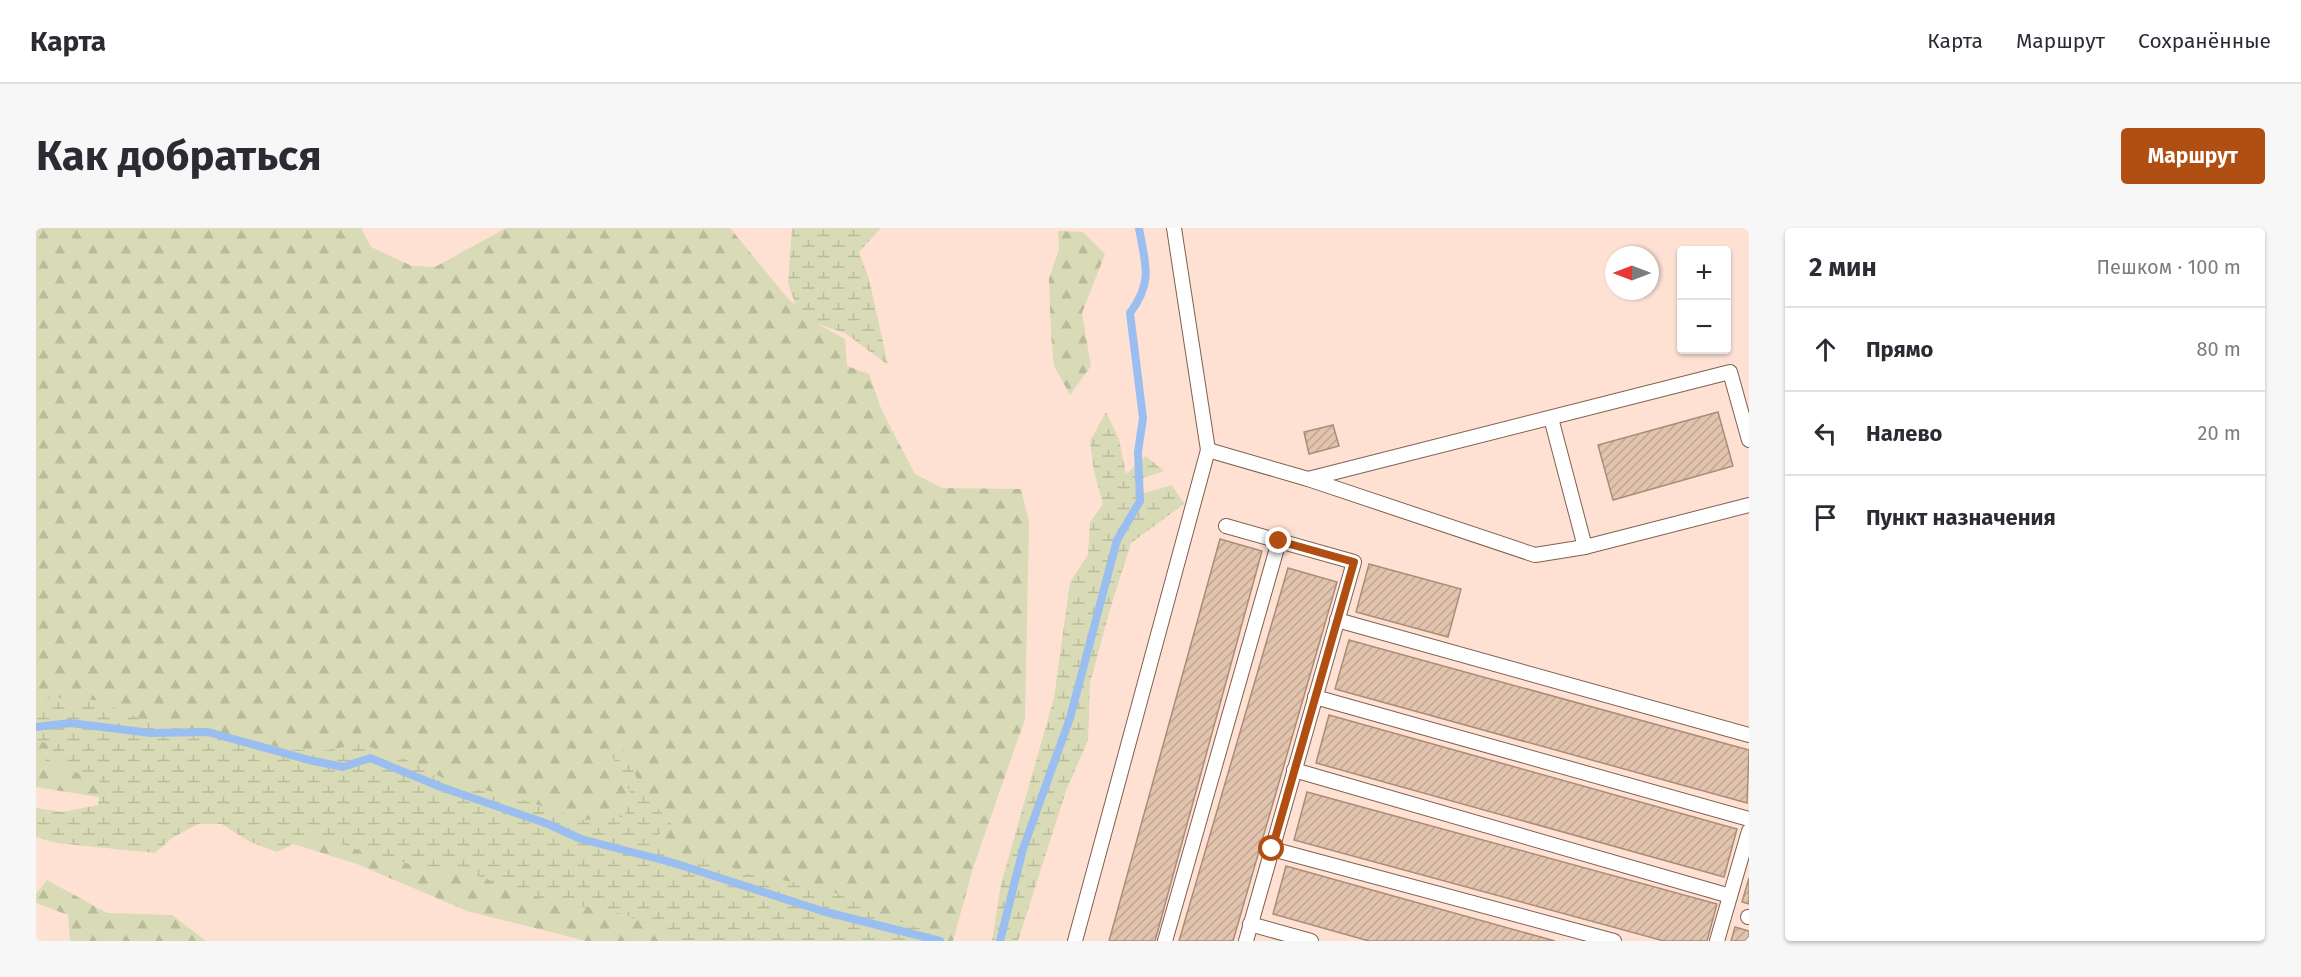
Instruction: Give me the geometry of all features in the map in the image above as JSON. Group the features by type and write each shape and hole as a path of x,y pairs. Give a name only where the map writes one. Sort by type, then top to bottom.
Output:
{"lane":[{"path":"1075,941 1208,450 1174,228"},
{"path":"1308,479 1730,372 1749,440"},
{"path":"1551,418 1585,548"},
{"path":"1208,450 1308,479 1535,555 1585,548 1749,505"},
{"path":"1226,526 1354,562 1246,941"},
{"path":"1165,941 1279,541"},
{"path":"1337,620 1749,735"},
{"path":"1315,697 1749,819"},
{"path":"1294,770 1730,896"},
{"path":"1717,941 1749,831"},
{"path":"1272,849 1614,941"},
{"path":"1250,924 1311,941"}],"green space":[{"path":"36,228 361,228 371,247 412,266 435,267 506,228 730,228 785,295 809,319 845,339 847,366 869,374 882,411 915,474 942,488 1021,489 1029,522 1025,719 973,868 953,941 586,941 467,911 357,864 192,812 36,787"},
{"path":"792,228 881,228 859,252 869,279 888,365 845,333 800,318 788,283"},
{"path":"1058,231 1083,232 1105,254 1082,313 1091,366 1070,395 1054,366 1051,334 1049,279 1059,249"},
{"path":"1106,412 1119,439 1126,474 1146,456 1164,471 1140,479 1144,493 1172,485 1184,504 1131,543 1090,683 1088,740 1066,791 1018,941 992,941 1001,884 1054,698 1070,582 1088,555 1090,522 1103,504 1094,472 1090,441"},
{"path":"49,697 95,700 144,720 193,732 252,740 285,749 322,751 361,744 407,760 459,786 502,793 584,820 623,817 633,798 609,750 619,741 643,791 673,826 656,836 672,855 715,861 754,876 800,883 847,896 879,915 936,933 935,941 667,941 658,930 624,914 548,901 467,872 428,868 371,855 326,838 302,840 277,852 248,841 222,824 198,824 172,838 155,853 57,843 36,837 36,808 63,812 98,805 101,782 44,760 56,746 36,740 36,703"},
{"path":"47,880 107,913 172,915 206,941 70,941 68,915 36,903 36,894"}],"building":[{"path":"1718,412 1733,466 1613,500 1598,445"},
{"path":"1333,425 1339,446 1309,454 1304,432"},
{"path":"1220,539 1262,551 1155,941 1109,941"},
{"path":"1369,564 1461,589 1448,637 1356,612"},
{"path":"1288,568 1337,582 1233,941 1179,941"},
{"path":"1349,640 1749,750 1747,803 1335,689"},
{"path":"1329,715 1737,829 1724,877 1316,763"},
{"path":"1307,792 1717,904 1707,941 1664,941 1294,840"},
{"path":"1286,866 1555,941 1369,941 1273,914"},
{"path":"1749,878 1749,904 1742,902"},
{"path":"1735,927 1749,931 1749,941 1731,941"}],"waterway":[{"path":"1000,941 1023,849 1070,718 1117,540 1140,501 1138,452 1143,418 1130,313 1138,302 1145,282 1145,262 1139,228"},
{"path":"36,727 70,723 151,733 208,732 343,767 370,758 441,787 548,824 581,839 674,863 822,911 940,941"}],"route":[{"path":"1272,849 1354,562 1279,541"}]}
